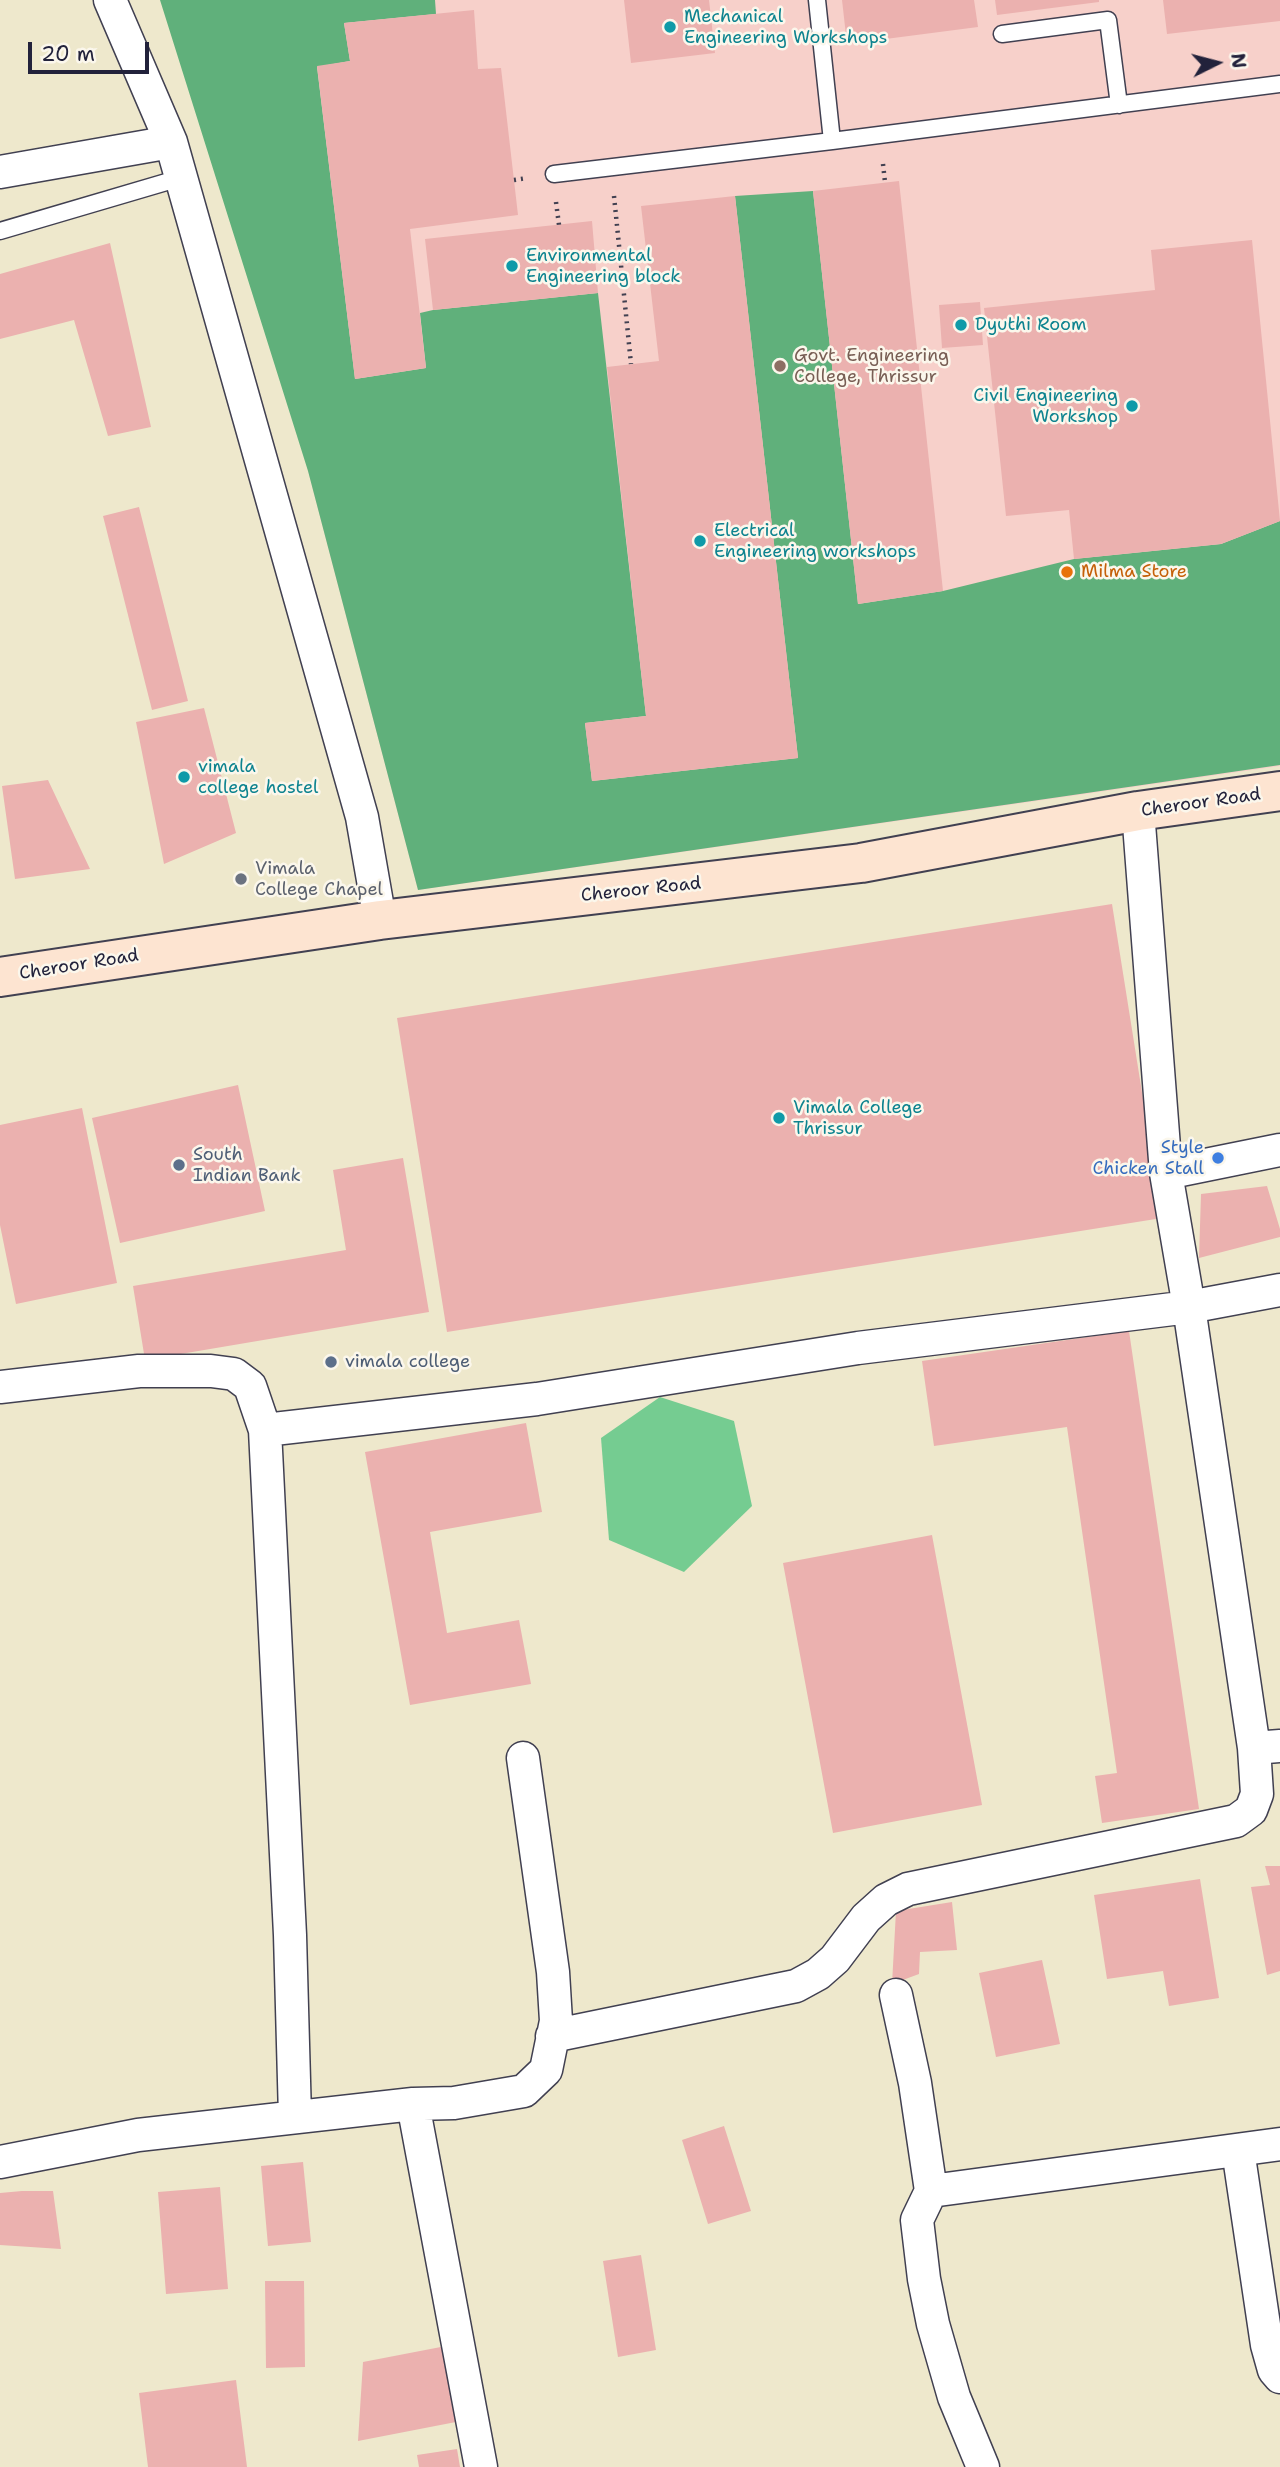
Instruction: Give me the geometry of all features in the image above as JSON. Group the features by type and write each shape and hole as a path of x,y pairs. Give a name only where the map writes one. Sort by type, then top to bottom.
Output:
{"main road":[{"name":"Cheroor Road","path":"0,977 380,919 861,863 1138,811 1280,791"}],"street":[{"path":"110,0 171,142 362,817 380,919"},
{"path":"0,172 171,142"},
{"path":"552,2036 796,1986 818,1974 835,1959 866,1918 886,1900 908,1889 1236,1821 1251,1810 1267,1747 1166,1173 1138,811"},
{"path":"1166,1173 1280,1150"},
{"path":"265,1430 537,1399 858,1348 1189,1307 1280,1290"},
{"path":"0,1387 139,1371 211,1371 234,1374 250,1385 265,1430 290,1935 295,2117"},
{"path":"0,2162 138,2134 413,2104 454,2103 524,2091 546,2070 555,2021 553,1972 523,1758"},
{"path":"896,1995 915,2083 931,2191 917,2220 924,2279 933,2324 954,2397 983,2467"},
{"path":"413,2104 481,2467"},
{"path":"931,2191 1280,2144"},
{"path":"1238,2150 1267,2345 1274,2370 1280,2377"}],"lane":[{"path":"817,0 832,142"},
{"path":"1002,34 1108,20 1119,105"},
{"path":"554,174 832,142 1280,84"},
{"path":"878,118 879,135"},
{"path":"0,231 180,178"}],"path":[{"path":"611,167 631,364"}],"shaded area":[{"name":"Govt. Engineering College, Thrissur","path":"161,0 1280,0 1280,766 418,890 253,261"}],"green space":[{"path":"160,0 435,0 436,14 344,23 350,61 317,67 355,379 426,368 420,313 598,293 646,716 585,723 592,781 798,758 735,196 813,191 858,604 943,591 1074,559 1221,544 1280,521 1280,765 418,890 308,471"},
{"path":"660,1397 734,1421 752,1506 684,1572 609,1540 601,1438"}],"building":[{"name":"Mechanical Engineering Workshops","path":"624,0 709,0 715,53 631,63"},
{"path":"842,0 974,0 978,27 847,44"},
{"path":"995,0 1099,0 1099,2 997,15"},
{"path":"1163,0 1280,0 1280,21 1167,34"},
{"path":"474,10 478,69 501,68 518,215 410,229 426,368 355,379 317,66 350,61 344,23"},
{"path":"899,181 943,591 858,604 813,191"},
{"name":"Electrical Engineering workshops","path":"735,196 798,758 592,781 585,723 646,716 607,367 659,361 641,206"},
{"name":"Environmental Engineering block","path":"592,221 598,293 433,310 425,239"},
{"name":"Civil Engineering Workshop","path":"1252,240 1280,521 1221,544 1074,559 1069,510 1006,516 984,308 1155,290 1151,250"},
{"path":"110,243 151,427 108,436 74,320 0,339 0,274"},
{"name":"Dyuthi Room","path":"980,302 983,345 942,348 939,305"},
{"path":"139,507 188,701 152,710 103,516"},
{"name":"vimala college hostel","path":"204,708 236,833 164,864 136,722"},
{"path":"48,780 90,869 15,879 2,786"},
{"name":"Vimala College Thrissur","path":"1112,904 1162,1218 447,1332 397,1018"},
{"name":"South Indian Bank","path":"238,1085 265,1211 120,1243 92,1118"},
{"path":"82,1108 117,1283 16,1304 0,1225 0,1125"},
{"path":"403,1158 429,1312 145,1360 133,1286 346,1250 333,1170"},
{"path":"1267,1186 1280,1237 1199,1258 1201,1194"},
{"path":"1129,1331 1199,1809 1102,1823 1095,1776 1117,1773 1067,1427 934,1446 922,1361"},
{"path":"526,1423 542,1512 430,1532 447,1633 519,1620 531,1684 410,1705 365,1452"},
{"path":"932,1535 982,1805 833,1833 783,1563"},
{"path":"1265,1866 1280,1866 1280,1971 1267,1975 1251,1887 1270,1885"},
{"path":"1200,1879 1219,1998 1169,2006 1163,1971 1107,1979 1094,1895"},
{"path":"952,1902 957,1950 920,1952 919,1974 892,1984 896,1911"},
{"path":"1042,1960 1060,2044 996,2057 979,1973"},
{"path":"724,2126 751,2211 708,2224 682,2140"},
{"path":"303,2162 311,2242 268,2246 261,2166"},
{"path":"220,2187 228,2289 166,2294 158,2192"},
{"path":"53,2191 61,2249 0,2245 0,2193"},
{"path":"641,2255 656,2350 618,2357 603,2261"},
{"path":"265,2281 304,2281 305,2367 266,2368"},
{"path":"446,2346 461,2421 358,2441 363,2362"},
{"path":"236,2380 247,2467 148,2467 139,2393"},
{"path":"457,2449 460,2467 419,2467 417,2455"}],"place":[{"name":"Mechanical Engineering Workshops","path":"670,27"},
{"name":"Environmental Engineering block","path":"512,266"},
{"name":"Dyuthi Room","path":"961,325"},
{"name":"Govt. Engineering College, Thrissur","path":"780,366"},
{"name":"Civil Engineering Workshop","path":"1132,406"},
{"name":"Electrical Engineering workshops","path":"700,541"},
{"name":"Milma Store","path":"1067,572"},
{"name":"vimala college hostel","path":"184,777"},
{"name":"Vimala College Chapel","path":"241,879"},
{"name":"Vimala College Thrissur","path":"779,1118"},
{"name":"Style Chicken Stall","path":"1218,1158"},
{"name":"South Indian Bank","path":"179,1165"},
{"name":"vimala college","path":"331,1362"}]}
